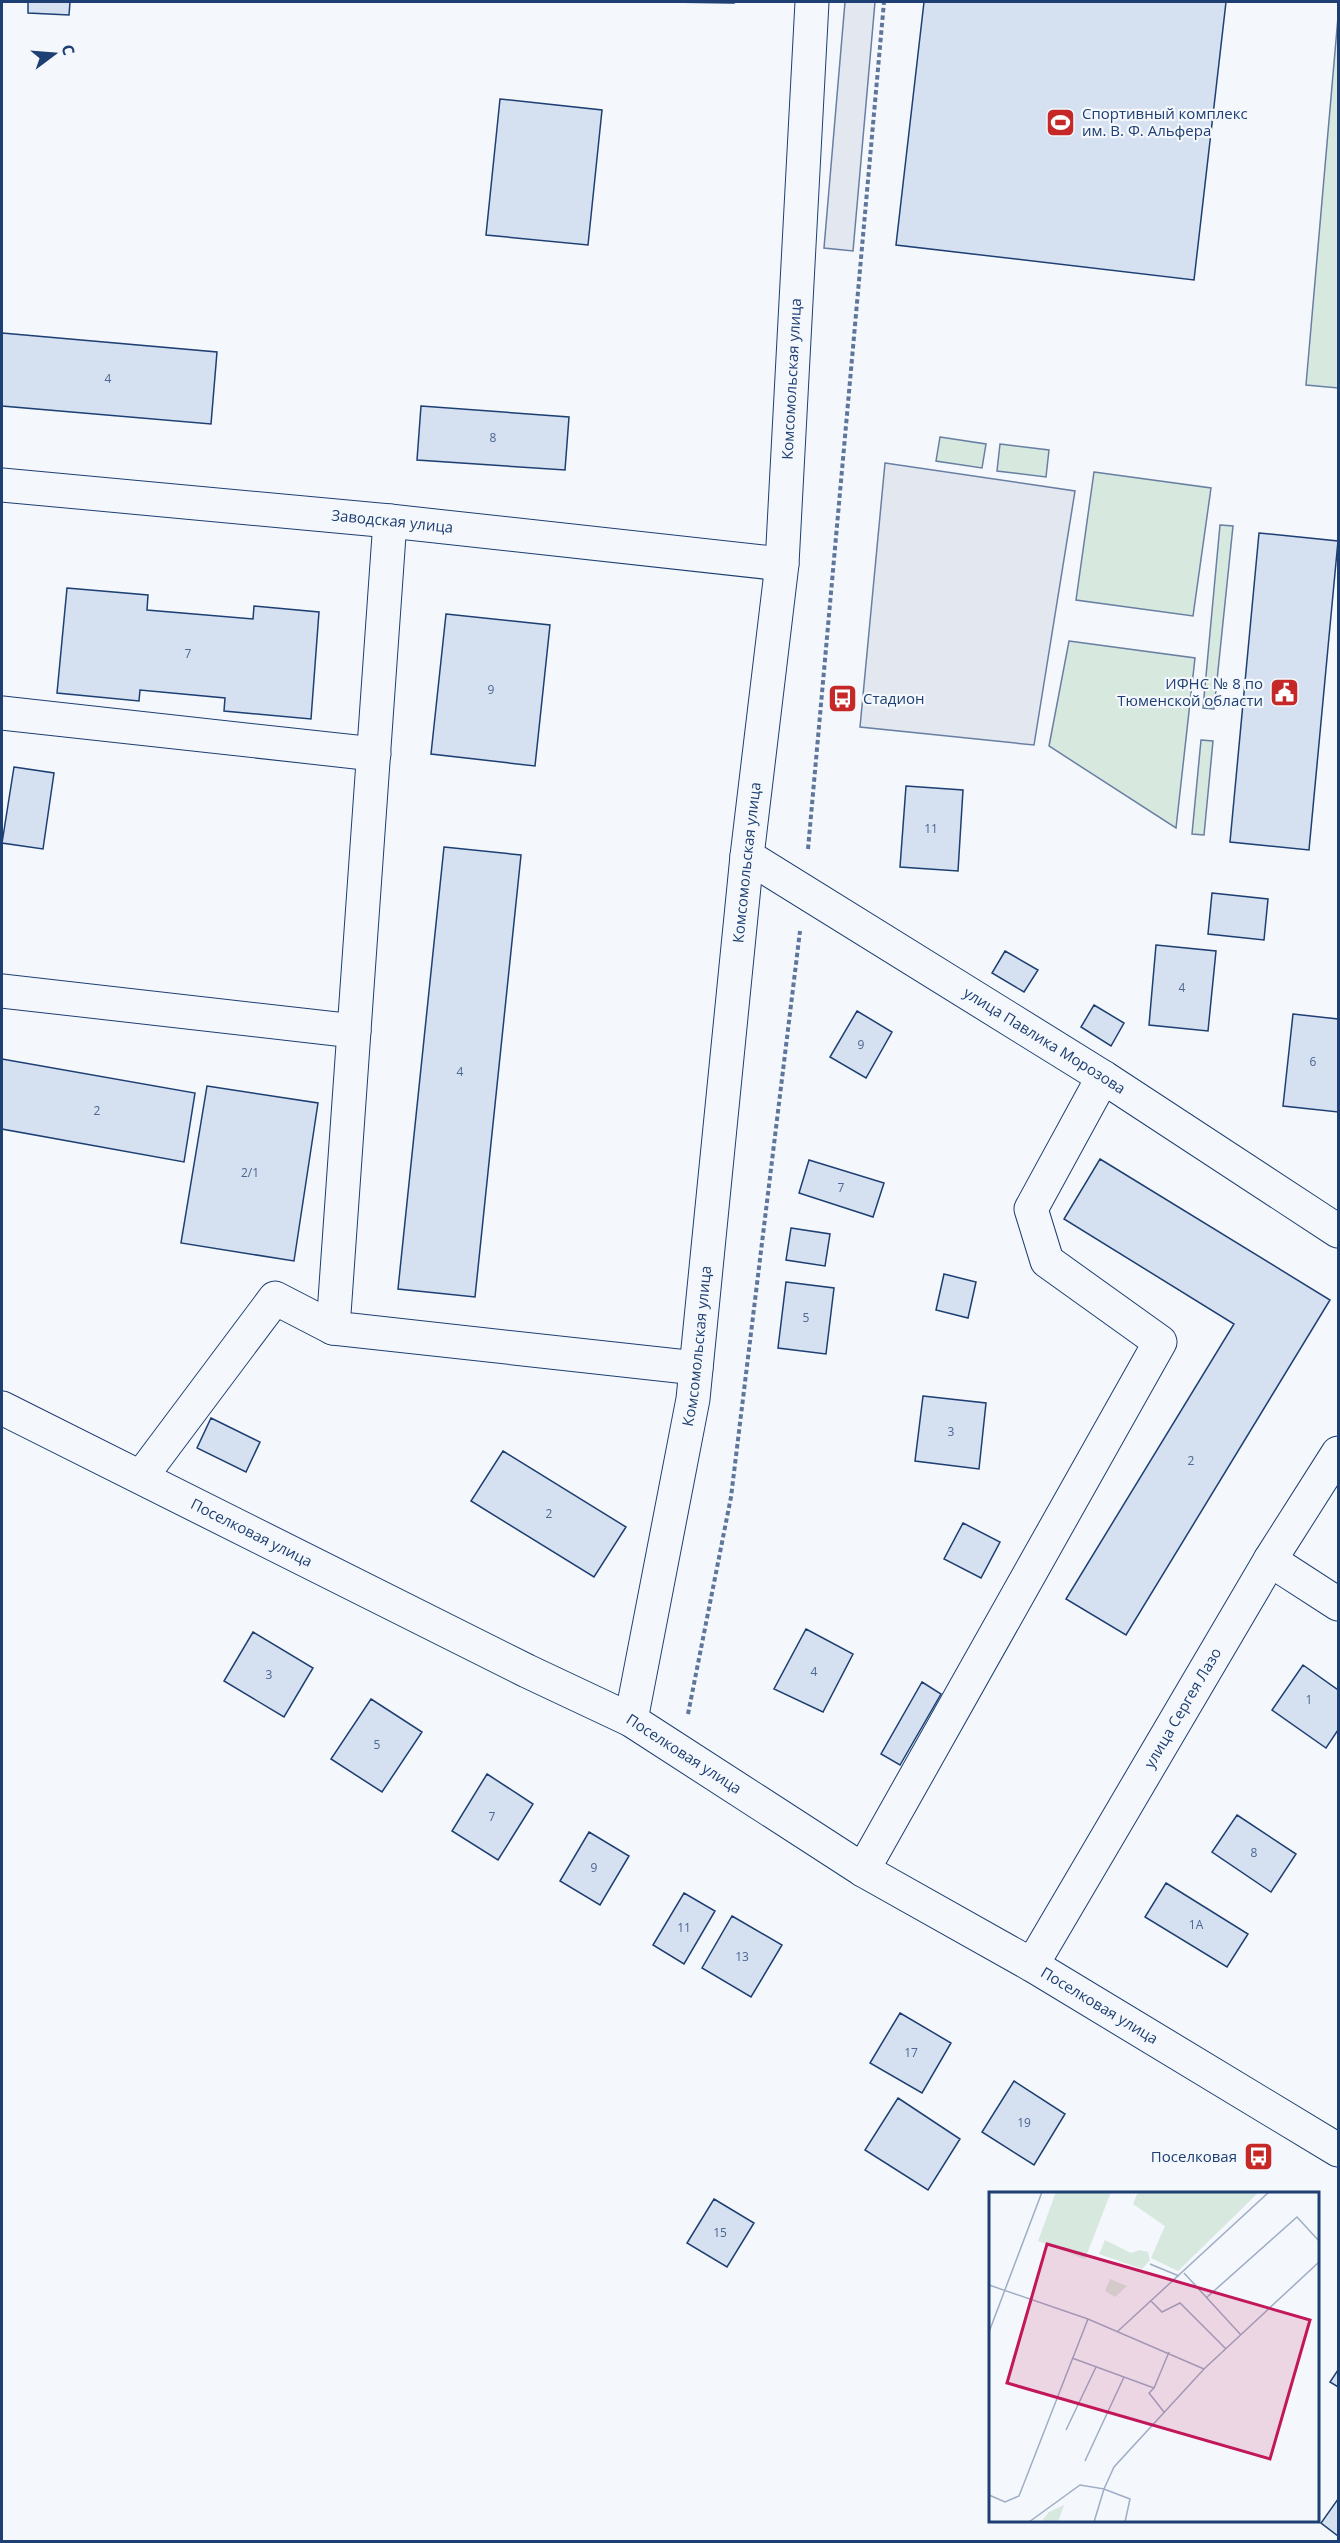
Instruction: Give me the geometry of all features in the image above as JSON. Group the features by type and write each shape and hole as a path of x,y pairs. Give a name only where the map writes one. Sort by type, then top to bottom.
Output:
{"street":[{"name":"Комсомольская улица","path":"631,1720 693,1399 747,856 782,564 812,2"},
{"name":"Заводская улица","path":"2,485 390,521 782,564"},
{"path":"333,1328 390,521"},
{"path":"2,713 374,754"},
{"name":"улица Павлика Морозова","path":"747,856 1103,1077 1338,1231"},
{"path":"2,991 354,1031"},
{"path":"862,1870 1160,1342 1047,1261 1031,1209 1103,1077"},
{"path":"141,1478 276,1298 333,1328 696,1368"},
{"name":"Поселковая улица","path":"2,1408 526,1671 631,1720 862,1870 1032,1965 1338,2150"},
{"name":"улица Сергея Лазо","path":"1032,1965 1270,1560 1338,1453"},
{"path":"1270,1560 1338,1604"}],"shaded area":[{"path":"845,2 875,2 853,251 824,248"},
{"path":"1338,17 1338,388 1306,385"},
{"path":"940,437 986,444 982,468 936,461"},
{"path":"1000,444 1049,450 1046,477 997,471"},
{"path":"885,463 1075,491 1034,745 860,727"},
{"path":"1094,472 1211,488 1193,616 1076,600"},
{"path":"1220,525 1233,526 1214,709 1203,708"},
{"path":"1069,641 1195,658 1176,828 1049,746"},
{"path":"1201,740 1213,741 1204,835 1192,834"}],"building":[{"path":"28,2 70,2 69,15 28,13"},
{"path":"666,2 734,2 734,3"},
{"name":"Спортивный комплекс им. В. Ф. Альфера","path":"924,2 1226,2 1194,280 896,245"},
{"path":"500,99 602,110 588,245 486,235"},
{"path":"2,333 217,352 211,424 2,406"},
{"path":"421,406 569,417 565,470 417,460"},
{"name":"ИФНС № 8 по Тюменской области","path":"1259,533 1338,541 1309,850 1230,842"},
{"path":"67,588 148,595 147,610 253,619 254,606 319,612 311,719 224,711 225,698 140,690 139,701 57,693"},
{"path":"446,614 550,625 535,766 431,754"},
{"path":"14,767 54,773 43,849 2,843"},
{"path":"906,786 963,790 958,871 900,867"},
{"path":"444,847 521,855 475,1297 398,1289"},
{"path":"1212,893 1268,899 1264,940 1208,934"},
{"path":"1156,945 1216,951 1208,1031 1149,1025"},
{"path":"1005,951 1038,970 1024,992 992,973"},
{"path":"1094,1005 1124,1023 1111,1046 1081,1027"},
{"path":"857,1011 892,1032 866,1078 830,1057"},
{"path":"1293,1014 1338,1019 1338,1112 1283,1106"},
{"path":"2,1059 195,1093 184,1162 2,1129"},
{"path":"207,1086 318,1103 294,1261 181,1243"},
{"path":"1100,1159 1330,1300 1126,1635 1066,1599 1234,1324 1064,1219"},
{"path":"809,1160 884,1183 873,1217 799,1193"},
{"path":"791,1228 830,1234 825,1266 786,1260"},
{"path":"944,1274 976,1282 968,1318 936,1310"},
{"path":"786,1282 834,1288 826,1354 778,1348"},
{"path":"923,1396 986,1403 979,1469 915,1461"},
{"path":"211,1418 260,1442 246,1472 197,1448"},
{"path":"503,1451 626,1527 594,1577 471,1501"},
{"path":"963,1523 1000,1542 981,1578 944,1559"},
{"path":"806,1629 853,1654 823,1712 774,1689"},
{"path":"253,1632 313,1668 284,1717 224,1681"},
{"path":"1303,1665 1338,1690 1338,1730 1326,1748 1272,1710"},
{"path":"922,1682 941,1694 900,1765 881,1754"},
{"path":"371,1699 422,1732 382,1792 331,1759"},
{"path":"487,1774 533,1804 498,1860 452,1831"},
{"path":"1237,1815 1296,1854 1271,1892 1212,1852"},
{"path":"589,1832 629,1856 600,1905 560,1881"},
{"path":"1166,1883 1248,1934 1227,1967 1145,1917"},
{"path":"684,1893 715,1911 684,1964 653,1945"},
{"path":"732,1916 782,1945 751,1997 702,1968"},
{"path":"900,2013 951,2043 922,2093 870,2063"},
{"path":"1014,2081 1065,2114 1034,2165 982,2132"},
{"path":"898,2098 960,2139 928,2190 865,2150"},
{"path":"714,2199 754,2223 727,2267 687,2243"},
{"path":"1338,2370 1338,2387 1330,2382"},
{"path":"1338,2499 1338,2536 1321,2523"}],"place":[{"name":"Спортивный комплекс им. В. Ф. Альфера","path":"1061,123"},
{"name":"ИФНС № 8 по Тюменской области","path":"1284,693"},
{"name":"Стадион","path":"842,699"},
{"name":"Поселковая","path":"1258,2157"}]}
